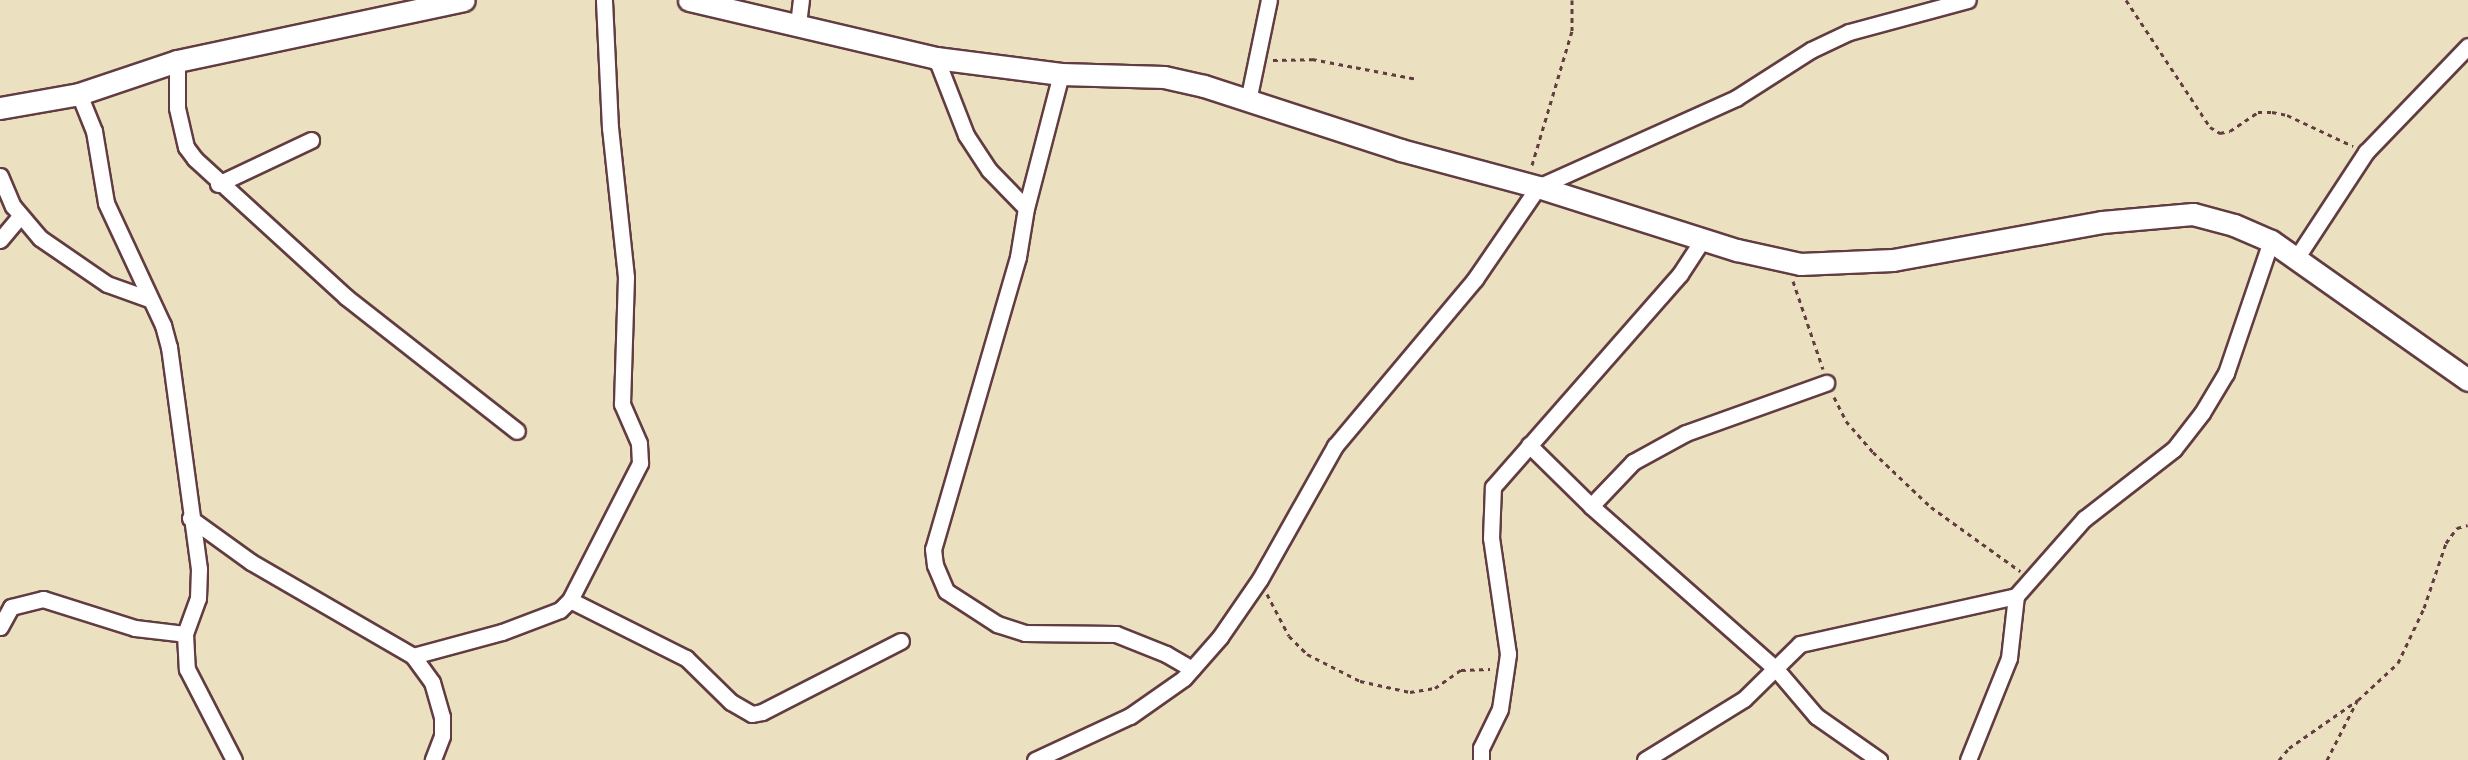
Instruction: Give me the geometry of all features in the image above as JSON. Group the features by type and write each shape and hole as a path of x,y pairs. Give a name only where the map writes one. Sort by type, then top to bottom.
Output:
{"main road":[{"path":"0,108 79,94 177,61 397,7 464,0"},
{"path":"689,0 936,58 1061,74 1164,77 1204,86 1401,150 1533,186 1703,239 1786,260 1855,264 1893,260 2102,222 2170,214 2193,214 2234,225 2271,241 2297,257 2468,380"}],"street":[{"path":"413,656 542,618 570,600 640,463 639,443 622,404 626,277 610,128 604,0"},
{"path":"798,24 801,0"},
{"path":"1248,101 1269,0"},
{"path":"1035,760 1130,716 1191,669 1220,638 1260,579 1335,446 1475,279 1533,186 1736,98 1811,50 1850,32 1968,0"},
{"path":"2297,257 2366,152 2468,46"},
{"path":"936,58 966,135 989,170 1026,208"},
{"path":"177,61 177,108 186,147 218,184 346,297 517,431"},
{"path":"1061,74 1026,208 1018,257 933,549 935,566 946,591 997,624 1025,633 1116,634 1166,654 1191,669"},
{"path":"79,94 93,131 106,203 148,299 163,325 169,347 190,518 199,569 198,598 185,634 184,654 192,685 234,760"},
{"path":"218,184 310,140"},
{"path":"0,176 21,216 64,256 107,284 148,299"},
{"path":"0,240 21,216"},
{"path":"1481,760 1481,748 1500,709 1506,669 1507,636 1494,568 1490,504 1493,487 1680,274 1703,239"},
{"path":"1968,760 2009,658 2016,596 2029,577 2084,519 2174,449 2202,413 2226,373 2271,241"},
{"path":"1591,506 1633,462 1686,433 1826,383"},
{"path":"1529,445 1591,506 1776,669 1823,722 1879,760"},
{"path":"190,518 251,562 413,656 432,682 442,717 442,736 433,760"},
{"path":"1645,760 1744,699 1800,644 2016,596"},
{"path":"0,627 11,607 44,599 135,628 185,634"},
{"path":"570,600 686,658 731,702 752,714 762,712 902,641"}],"path":[{"path":"1533,186 1539,133 1572,31 1572,0"},
{"path":"2126,0 2210,127 2220,133 2230,131 2258,112 2280,113 2366,152"},
{"path":"1256,60 1312,59 1417,79"},
{"path":"1786,260 1815,338 1826,383 1846,422 1873,452 1931,507 2029,577"},
{"path":"2279,760 2289,748 2358,700 2398,663 2424,608 2446,543 2457,528 2468,525"},
{"path":"1260,579 1289,636 1307,654 1360,681 1410,692 1435,688 1461,670 1506,669"},
{"path":"2327,760 2358,700"}]}
